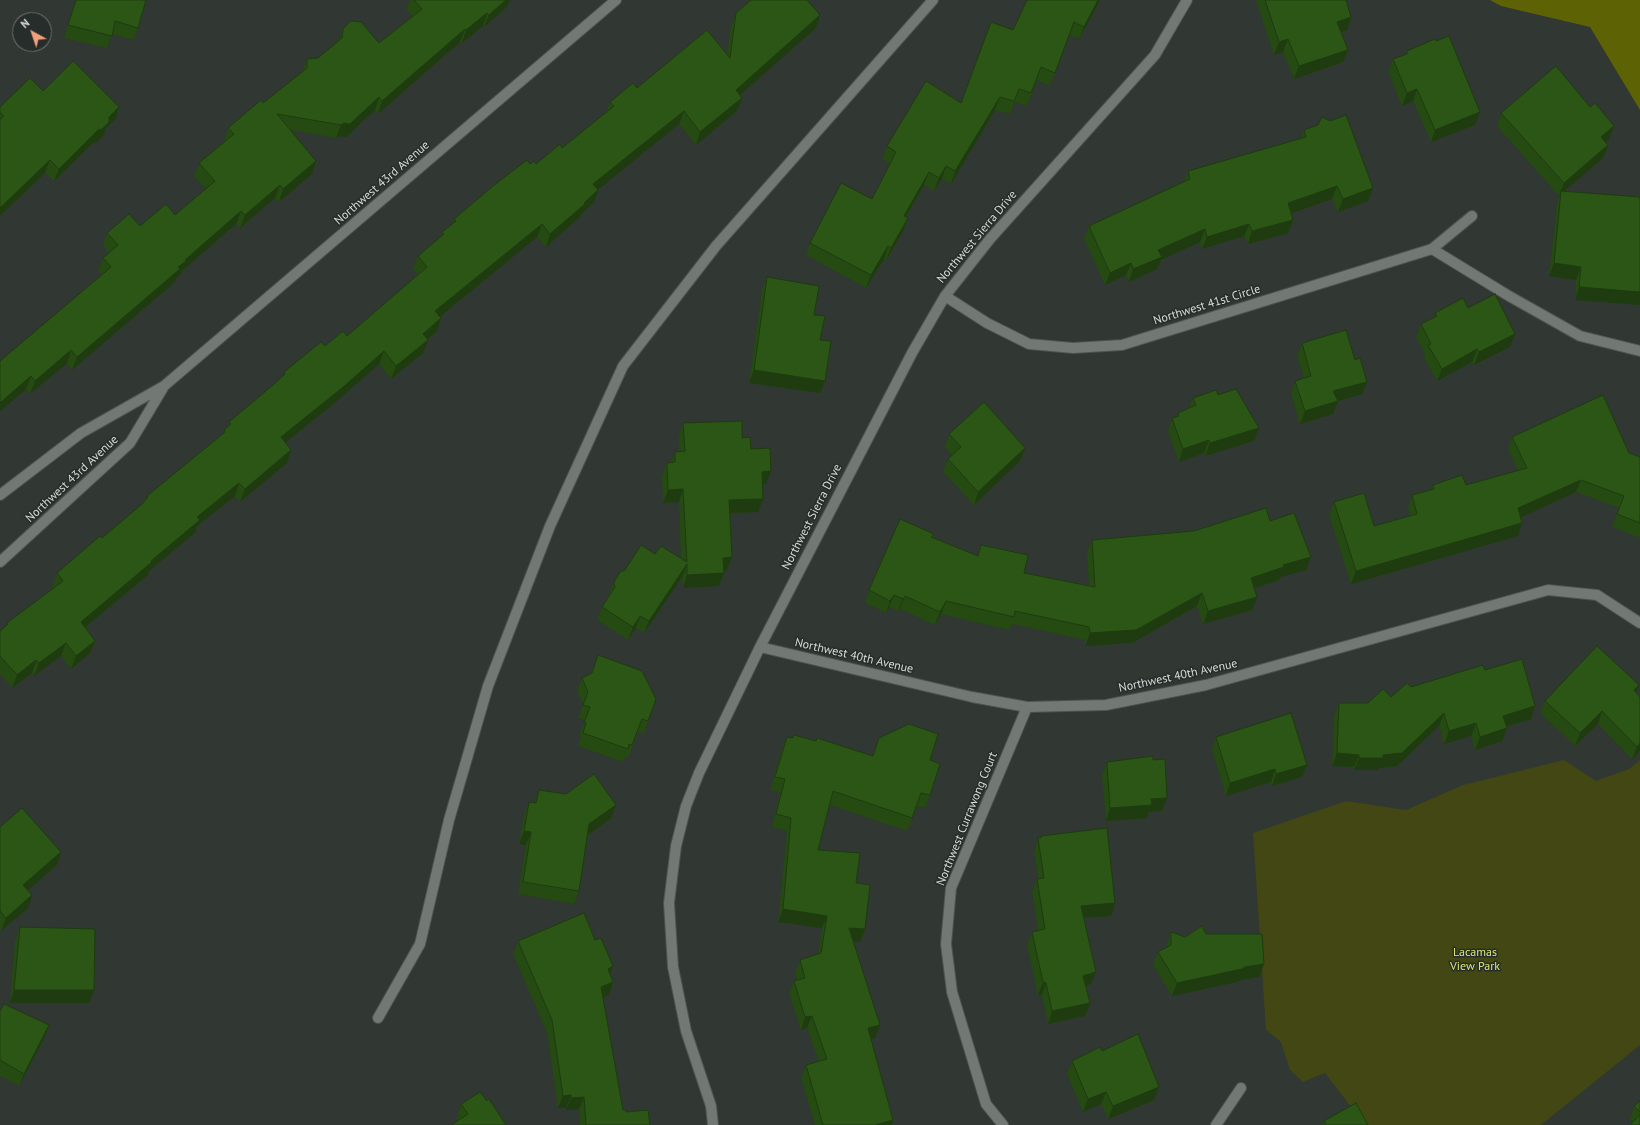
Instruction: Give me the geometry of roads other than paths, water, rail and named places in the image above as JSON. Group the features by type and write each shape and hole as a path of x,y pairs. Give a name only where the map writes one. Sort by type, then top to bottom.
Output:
{"street":[{"name":"Northwest 43rd Avenue","path":"0,495 81,433 164,386 616,0"},
{"path":"378,1018 420,944 450,820 488,686 550,526 623,366 716,246 933,0"},
{"name":"Northwest Sierra Drive","path":"714,1125 711,1106 686,1031 673,967 669,904 676,846 686,806 699,773 760,647 912,353 945,296 990,239 1155,55 1187,0"},
{"name":"Northwest 41st Circle","path":"945,296 987,323 1029,344 1073,348 1122,345 1432,249 1472,216"},
{"path":"1432,249 1509,296 1580,336 1640,351"},
{"name":"Northwest 43rd Avenue","path":"0,562 130,443 164,386"},
{"name":"Northwest 40th Avenue","path":"760,647 964,695 1027,707 1106,705 1206,686 1548,590 1597,595 1640,623"},
{"name":"Northwest Currawong Court","path":"1003,1125 986,1104 952,992 946,944 951,888 1027,707"},
{"path":"1216,1125 1241,1088"}],"park label":[{"name":"Lacamas View Park","path":"1475,960"}]}
